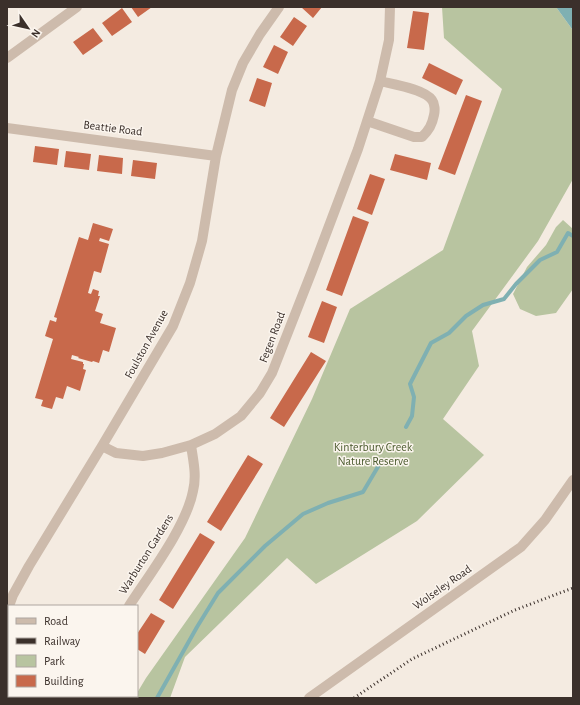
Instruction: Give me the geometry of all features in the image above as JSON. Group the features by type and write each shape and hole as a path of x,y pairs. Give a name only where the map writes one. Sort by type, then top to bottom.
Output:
{"street":[{"path":"7,58 77,7"},
{"name":"Foulston Avenue","path":"10,605 13,595 29,566 173,326 190,283 202,241 216,156 232,90 243,63 260,34 279,7"},
{"name":"Fegen Road","path":"102,446 116,453 143,456 162,454 191,445 215,434 241,416 260,393 272,374 312,271 367,121 380,81 389,40 390,7"},
{"path":"367,121 414,137 422,137 429,130 433,120 435,110 433,101 427,95 380,81"},
{"name":"Beattie Road","path":"7,128 216,156"},
{"name":"Warburton Gardens","path":"130,605 171,542 186,513 193,491 195,472 191,445"},
{"name":"Wolseley Road","path":"309,698 521,547 545,520 573,480"}],"green space":[{"name":"Kinterbury Creek Nature Reserve","path":"442,7 556,7 572,29 573,179 538,241 472,331 479,366 443,419 484,455 417,521 316,584 287,558 185,657 170,698 134,698 138,697 138,691 146,678 245,538 312,399 350,309 443,250 502,89 444,38"},
{"path":"563,220 573,229 573,289 556,313 536,316 520,309 513,294 527,267 546,245 556,227"}],"water":[{"path":"556,7 573,7 573,31 572,29"}],"building":[{"path":"131,7 152,7 138,17"},
{"path":"301,7 322,7 313,18"},
{"path":"122,8 132,22 112,36 102,23"},
{"path":"413,11 429,13 424,50 407,48"},
{"path":"294,17 307,26 293,46 280,37"},
{"path":"93,28 103,41 83,55 73,42"},
{"path":"274,45 288,52 278,74 263,67"},
{"path":"429,63 463,80 456,95 422,78"},
{"path":"257,78 272,83 265,107 249,101"},
{"path":"466,95 482,101 455,175 438,169"},
{"path":"35,146 59,149 57,165 33,162"},
{"path":"66,151 91,154 89,170 64,167"},
{"path":"395,154 431,163 427,180 390,170"},
{"path":"99,155 123,158 122,174 97,171"},
{"path":"133,160 157,163 155,179 131,176"},
{"path":"370,174 385,179 372,215 357,209"},
{"path":"353,216 369,222 342,296 326,290"},
{"path":"93,223 113,229 109,241 100,238 99,241 109,244 101,273 94,271 88,293 91,294 93,289 99,291 98,296 100,296 95,311 103,314 100,323 116,328 109,352 103,350 99,363 72,355 71,359 83,362 83,369 86,370 80,391 67,386 63,399 56,397 52,409 41,406 43,400 35,398 53,339 45,336 50,320 56,322 57,318 54,317 79,237 88,240"},
{"path":"322,301 337,307 324,343 308,337"},
{"path":"311,352 326,361 284,427 270,418"},
{"path":"248,455 263,464 221,531 207,522"},
{"path":"200,533 215,542 173,609 159,600"},
{"path":"151,613 165,621 145,654 138,650 138,632"}],"waterway":[{"path":"406,427 412,416 414,397 410,384 431,343 449,333 466,316 483,305 504,299 516,284 540,260 557,252 568,233 573,236"},
{"path":"157,698 218,593 265,546 303,514 328,503 363,492 382,460"}],"railway":[{"path":"354,698 412,659 515,610 573,588"}]}
